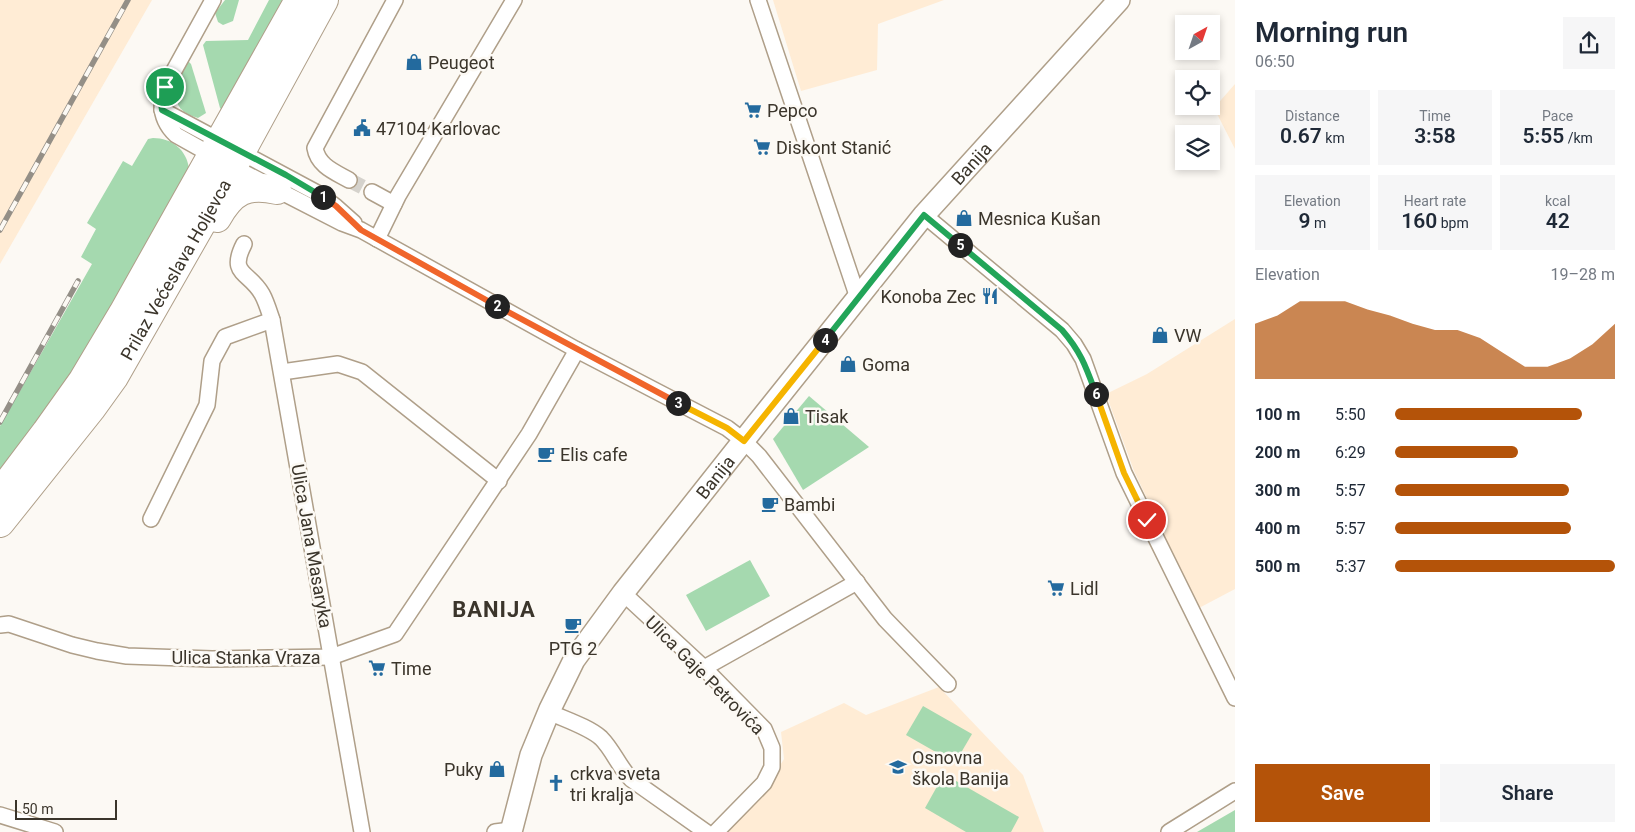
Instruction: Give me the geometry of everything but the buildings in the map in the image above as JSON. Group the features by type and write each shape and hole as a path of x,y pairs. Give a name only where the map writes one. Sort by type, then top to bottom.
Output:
{"highway":[{"name":"Prilaz Većeslava Holjevca","path":"0,522 91,409 114,377 188,248 227,154 299,0"},
{"name":"Prilaz Većeslava Holjevca","path":"0,493 83,380 123,313 310,29 324,0"},
{"path":"188,248 203,242 221,210 228,201 242,190 256,187 277,190"}],"main road":[{"name":"Banija","path":"506,831 531,756 549,712 574,660 623,594 924,215 1119,0"}],"street":[{"path":"213,0 165,87 161,104 166,124 176,135 227,154 319,194 336,206 361,230"},
{"path":"349,180 322,163 315,148 395,0"},
{"path":"377,239 394,204 514,0"},
{"path":"758,0 858,298"},
{"path":"227,154 277,190 342,223 361,230 577,350 727,428 759,456 885,619 948,684"},
{"path":"372,192 394,204"},
{"path":"924,215 1062,330 1074,344 1083,359 1124,473 1235,698"},
{"name":"Ulica Jana Masaryka","path":"244,244 238,255 238,264 242,273 254,283 262,294 272,320 362,832"},
{"path":"151,520 207,405 212,360 225,337 272,320"},
{"name":"Ulica Stanka Vraza","path":"0,625 10,624 26,628 72,646 127,656 212,659 331,657 395,634 499,481 529,434 577,350"},
{"path":"282,372 338,364 362,372 499,481"},
{"path":"704,668 857,582"},
{"name":"Ulica Gaje Petrovića","path":"623,594 704,668 764,729 772,748 772,767 764,783 716,832"},
{"path":"549,712 600,737 608,746 622,770 631,779 706,832"},
{"path":"1169,832 1235,791"},
{"path":"0,815 55,832"}],"shaded area":[{"path":"0,0 152,0 0,264"},
{"path":"773,0 944,0 878,24 877,70 801,91"},
{"path":"1235,84 1235,149 1218,115 1220,115 1220,101"},
{"path":"1235,319 1235,589 1199,608 1134,471 1106,394 1147,374"},
{"name":"Osnovna škola Banija","path":"939,687 1023,775 1044,832 726,832 763,793 784,759 781,732 844,703 866,715"}],"green space":[{"path":"225,0 239,0 233,21 223,25 218,22 215,13"},
{"path":"269,0 289,0 223,111 220,108 203,45 206,41 248,40"},
{"path":"188,61 191,64 206,113 198,118 187,114 177,102 177,86"},
{"path":"148,139 166,140 177,146 185,156 189,169 118,307 0,482 0,426 92,264 81,257 96,229 87,223 123,161 132,166"},
{"path":"809,396 869,447 803,490 773,439"},
{"path":"750,560 770,596 706,631 686,595"},
{"path":"923,706 972,734 955,763 906,735"},
{"path":"944,774 1019,817 1011,832 966,832 925,808"},
{"path":"1235,810 1235,832 1197,832"}],"tunnel":[{"path":"349,180 372,192"}],"railway":[{"path":"0,230 128,0"},
{"path":"0,422 78,281"}],"place":[{"name":"Peugeot","path":"414,62"},
{"name":"Pepco","path":"753,110"},
{"name":"47104 Karlovac","path":"362,128"},
{"name":"Diskont Stanić","path":"762,147"},
{"name":"Mesnica Kušan","path":"964,218"},
{"name":"Konoba Zec","path":"990,296"},
{"name":"VW","path":"1160,335"},
{"name":"Goma","path":"848,364"},
{"name":"Tisak","path":"791,416"},
{"name":"Elis cafe","path":"546,454"},
{"name":"Bambi","path":"770,504"},
{"name":"Lidl","path":"1056,588"},
{"name":"PTG 2","path":"573,625"},
{"name":"Time","path":"377,668"},
{"name":"Osnovna škola Banija","path":"898,767"},
{"name":"Puky","path":"497,769"},
{"name":"crkva sveta tri kralja","path":"556,783"}],"district":[{"name":"BANIJA","path":"494,609"}],"route":[{"path":"165,87 161,104 162,110 319,194 336,206 361,230 577,350 727,428 744,441 924,215 1062,330 1074,344 1083,359 1124,473 1147,520"}]}
